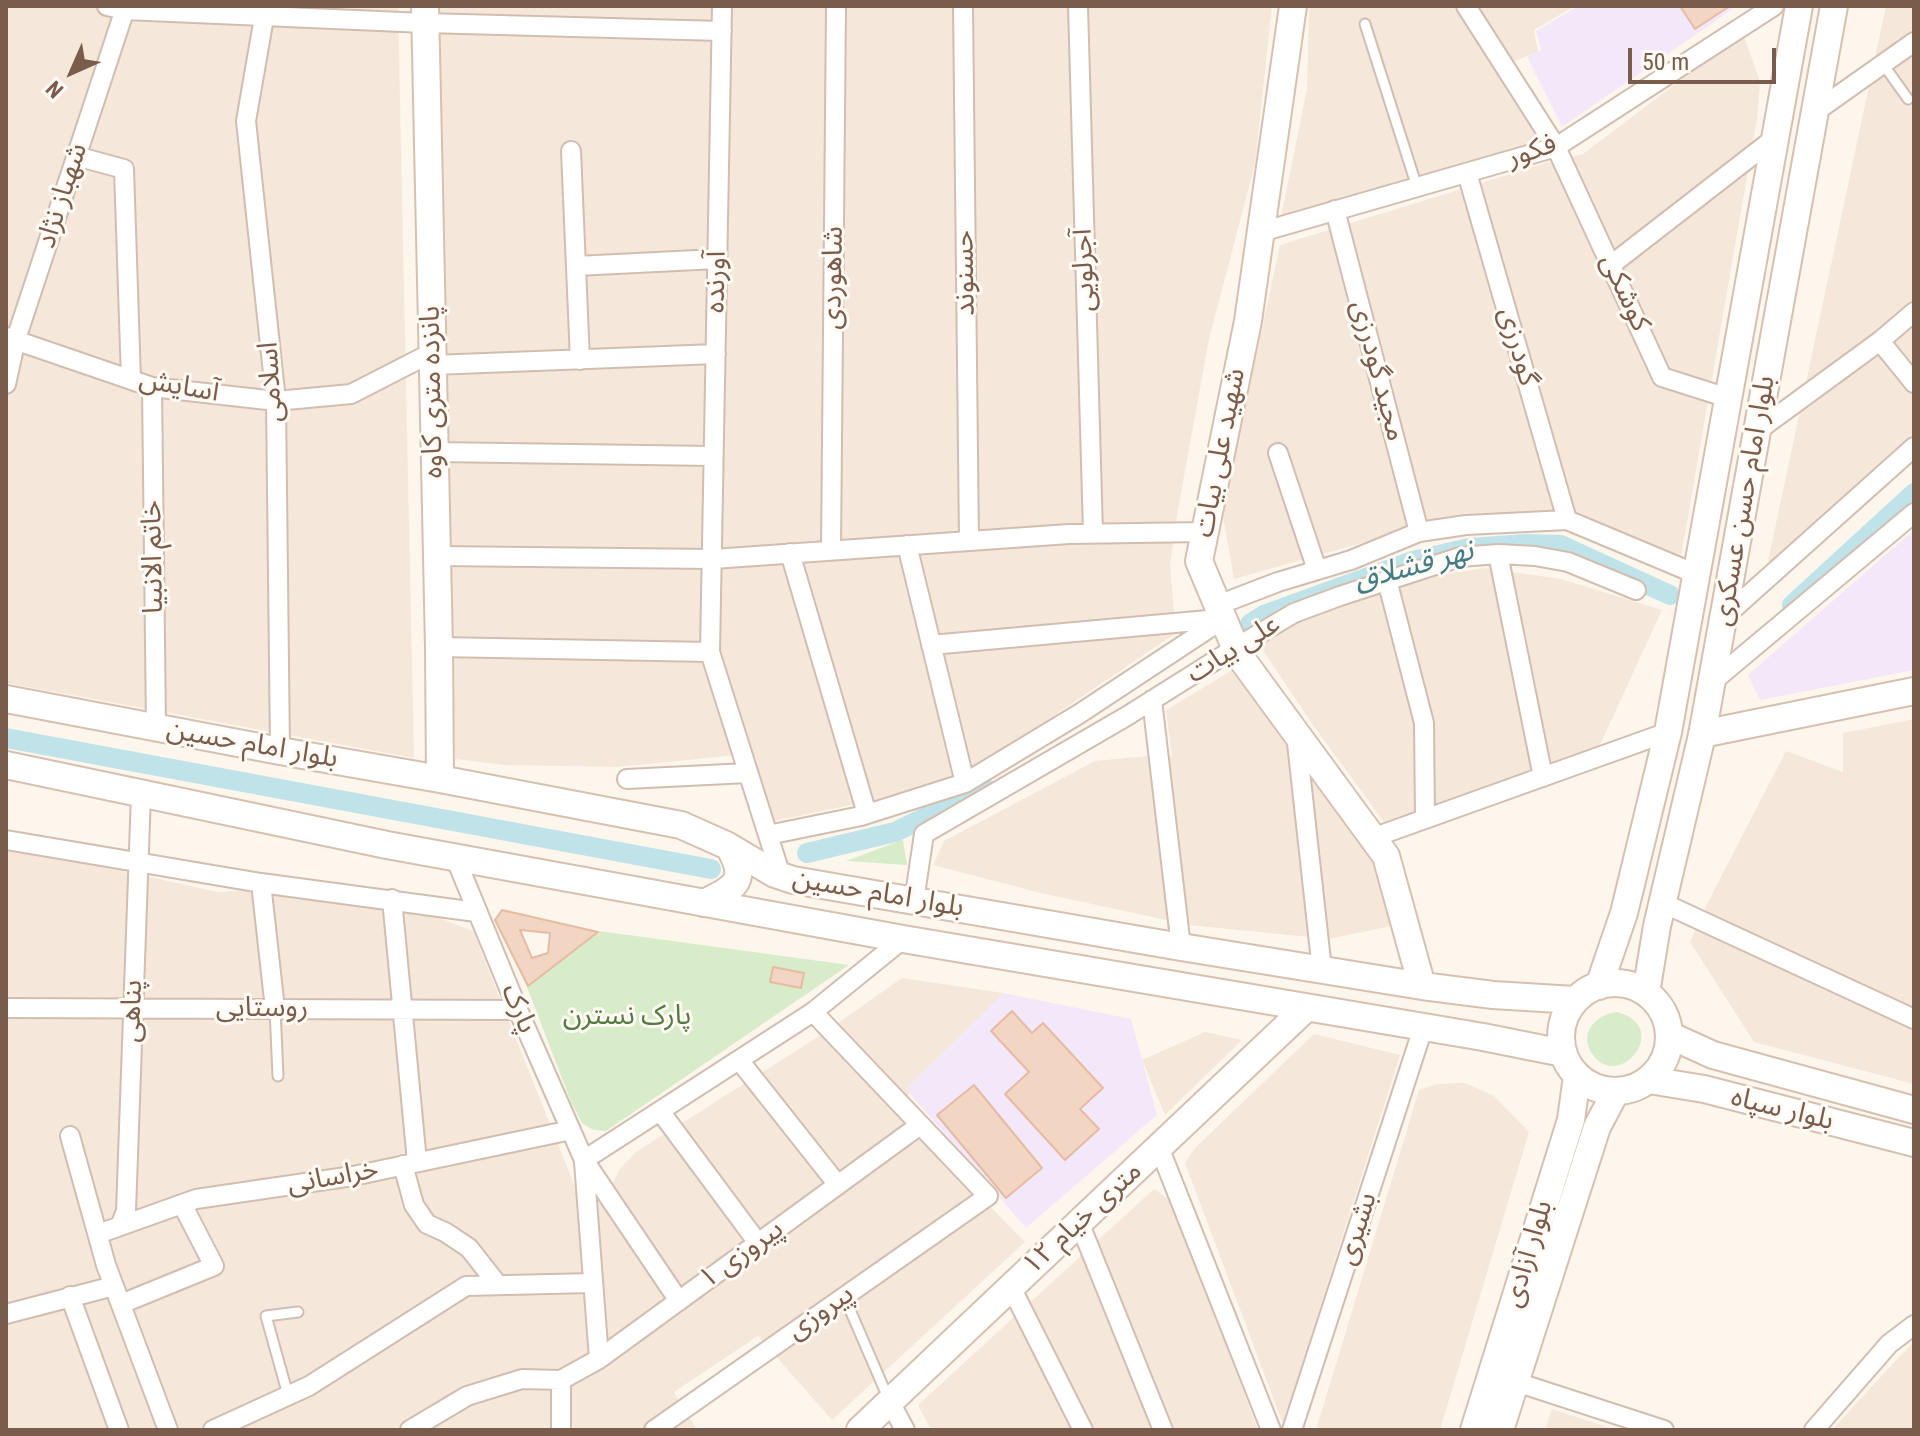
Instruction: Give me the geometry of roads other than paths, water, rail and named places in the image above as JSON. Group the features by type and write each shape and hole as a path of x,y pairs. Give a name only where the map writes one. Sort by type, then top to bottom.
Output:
{"main road":[{"name":"شهید علی بیات","path":"1293,6 1248,321 1199,561 1235,648 1386,856 1422,986"},
{"name":"بلوار امام حسن عسکری","path":"1599,986 1624,913 1668,732 1799,6"},
{"name":"بلوار امام حسن عسکری","path":"1646,993 1657,926 1712,682 1834,6"},
{"name":"پانزده متری کاوه","path":"425,14 440,779"},
{"path":"1689,611 1723,618"},
{"path":"1702,734 1914,691"},
{"name":"بلوار امام حسین","path":"6,699 681,825 793,880 1422,986 1493,995 1575,1000"},
{"name":"بلوار امام حسین","path":"6,765 387,845 903,939 1563,1053"},
{"path":"704,903 735,883 739,867 729,847"},
{"path":"781,876 767,888 764,895 765,902 781,917"},
{"path":"1618,983 1646,993 1662,1011 1669,1035 1666,1055 1657,1073 1628,1090 1602,1090 1589,1085 1571,1069 1563,1053 1562,1025 1567,1012 1575,1000 1599,986 1618,983"},
{"name":"۱۲ متری خیام","path":"860,1430 1306,1008"},
{"name":"بلوار سپاه","path":"1669,1035 1713,1055 1914,1110"},
{"name":"بلوار آزادی","path":"1474,1430 1571,1120 1577,1076"},
{"name":"بلوار سپاه","path":"1649,1080 1704,1089 1914,1143"},
{"name":"بلوار آزادی","path":"1500,1430 1597,1127 1616,1091"},
{"path":"1872,1133 1879,1100"}],"street":[{"path":"540,6 540,26"},
{"name":"آورنده","path":"722,6 710,652 781,876"},
{"name":"شاهوردی","path":"831,550 836,6"},
{"name":"حسنوند","path":"963,6 969,541"},
{"name":"آجرلویی","path":"1078,6 1093,533"},
{"name":"کوشکی","path":"1466,6 1556,147 1662,377 1728,398"},
{"name":"فکور","path":"1261,232 1556,147 1774,6"},
{"path":"119,7 425,14 540,26 722,31"},
{"name":"شهباز نژاد","path":"6,384 11,338 76,156 119,7"},
{"name":"اسلامی","path":"266,11 246,121 276,401 280,751"},
{"path":"1815,112 1914,42"},
{"path":"1611,265 1776,137"},
{"path":"571,151 580,360"},
{"path":"76,156 124,169 131,380"},
{"name":"گودرزی","path":"1467,173 1567,520"},
{"name":"مجید گودرزی","path":"1335,210 1419,532"},
{"path":"576,266 717,259"},
{"path":"1757,431 1880,341 1914,312"},
{"name":"آسایش","path":"11,338 152,387 276,401 351,394 433,359"},
{"path":"1880,341 1914,383"},
{"path":"433,359 580,360 716,354"},
{"name":"خاتم الانبیا","path":"152,387 156,728"},
{"path":"1723,618 1914,447"},
{"path":"435,452 713,456"},
{"path":"1278,453 1317,570"},
{"path":"1712,682 1914,513"},
{"path":"931,645 1220,612 1278,582 1351,560 1419,532 1466,525 1567,520 1696,574"},
{"path":"437,556 713,559 1093,533 1205,532"},
{"path":"907,545 965,783"},
{"path":"790,553 867,814"},
{"path":"1498,554 1543,777"},
{"name":"علی بیات","path":"914,901 924,834 1294,613 1460,557 1498,554 1568,562 1636,590"},
{"path":"1387,580 1424,723 1425,819"},
{"name":"علی بیات","path":"768,835 867,814 965,783 1079,714 1220,612"},
{"path":"439,647 710,652"},
{"path":"1152,700 1181,947"},
{"path":"1295,732 1322,970"},
{"path":"1372,838 1668,732"},
{"path":"627,779 748,773"},
{"name":"پناهی","path":"120,1226 126,1211 141,794"},
{"path":"6,840 261,883 476,912"},
{"name":"پارک","path":"455,857 584,1160"},
{"path":"261,883 275,1009"},
{"path":"392,899 403,1010 414,1205 427,1224 469,1248 498,1285"},
{"path":"1663,903 1914,1019"},
{"path":"584,1160 813,1012 903,939"},
{"name":"روستایی","path":"6,1008 518,1010"},
{"path":"813,1012 920,1125"},
{"name":"بشیری","path":"1292,1430 1423,1028"},
{"path":"739,1060 838,1185"},
{"path":"660,1111 758,1243"},
{"name":"پیروزی ۱","path":"561,1380 599,1359 920,1125"},
{"name":"پیروزی","path":"654,1430 988,1196 920,1125"},
{"name":"خراسانی","path":"98,1234 196,1199 353,1176 571,1130"},
{"path":"70,1136 106,1265 168,1430"},
{"path":"1159,1147 1271,1430"},
{"path":"584,1160 599,1359"},
{"path":"584,1160 679,1301"},
{"path":"121,1304 214,1266 182,1204"},
{"path":"1079,1222 1163,1430"},
{"path":"213,1430 309,1386 466,1286 592,1283"},
{"path":"6,1314 114,1286"},
{"path":"1011,1287 1083,1430"},
{"path":"70,1296 119,1430"},
{"path":"1814,1430 1889,1344 1914,1325"},
{"path":"410,1430 467,1396 522,1379 561,1380 561,1430"},
{"path":"1516,1382 1664,1430"},
{"path":"890,1402 905,1430"}],"lane":[{"path":"1365,24 1417,187"},
{"path":"1883,64 1908,99"},
{"path":"275,1009 278,1076"},
{"path":"844,1296 890,1402"},
{"path":"288,1395 266,1316 298,1312"}],"waterway":[{"name":"نهر قشلاق","path":"1792,605 1914,493"},
{"name":"نهر قشلاق","path":"1250,624 1264,615 1413,561 1469,548 1526,544 1561,545 1670,595"},
{"path":"6,738 711,869"},
{"path":"807,853 895,832 988,790"}],"park label":[{"name":"پارک نسترن","path":"627,1017"}]}
